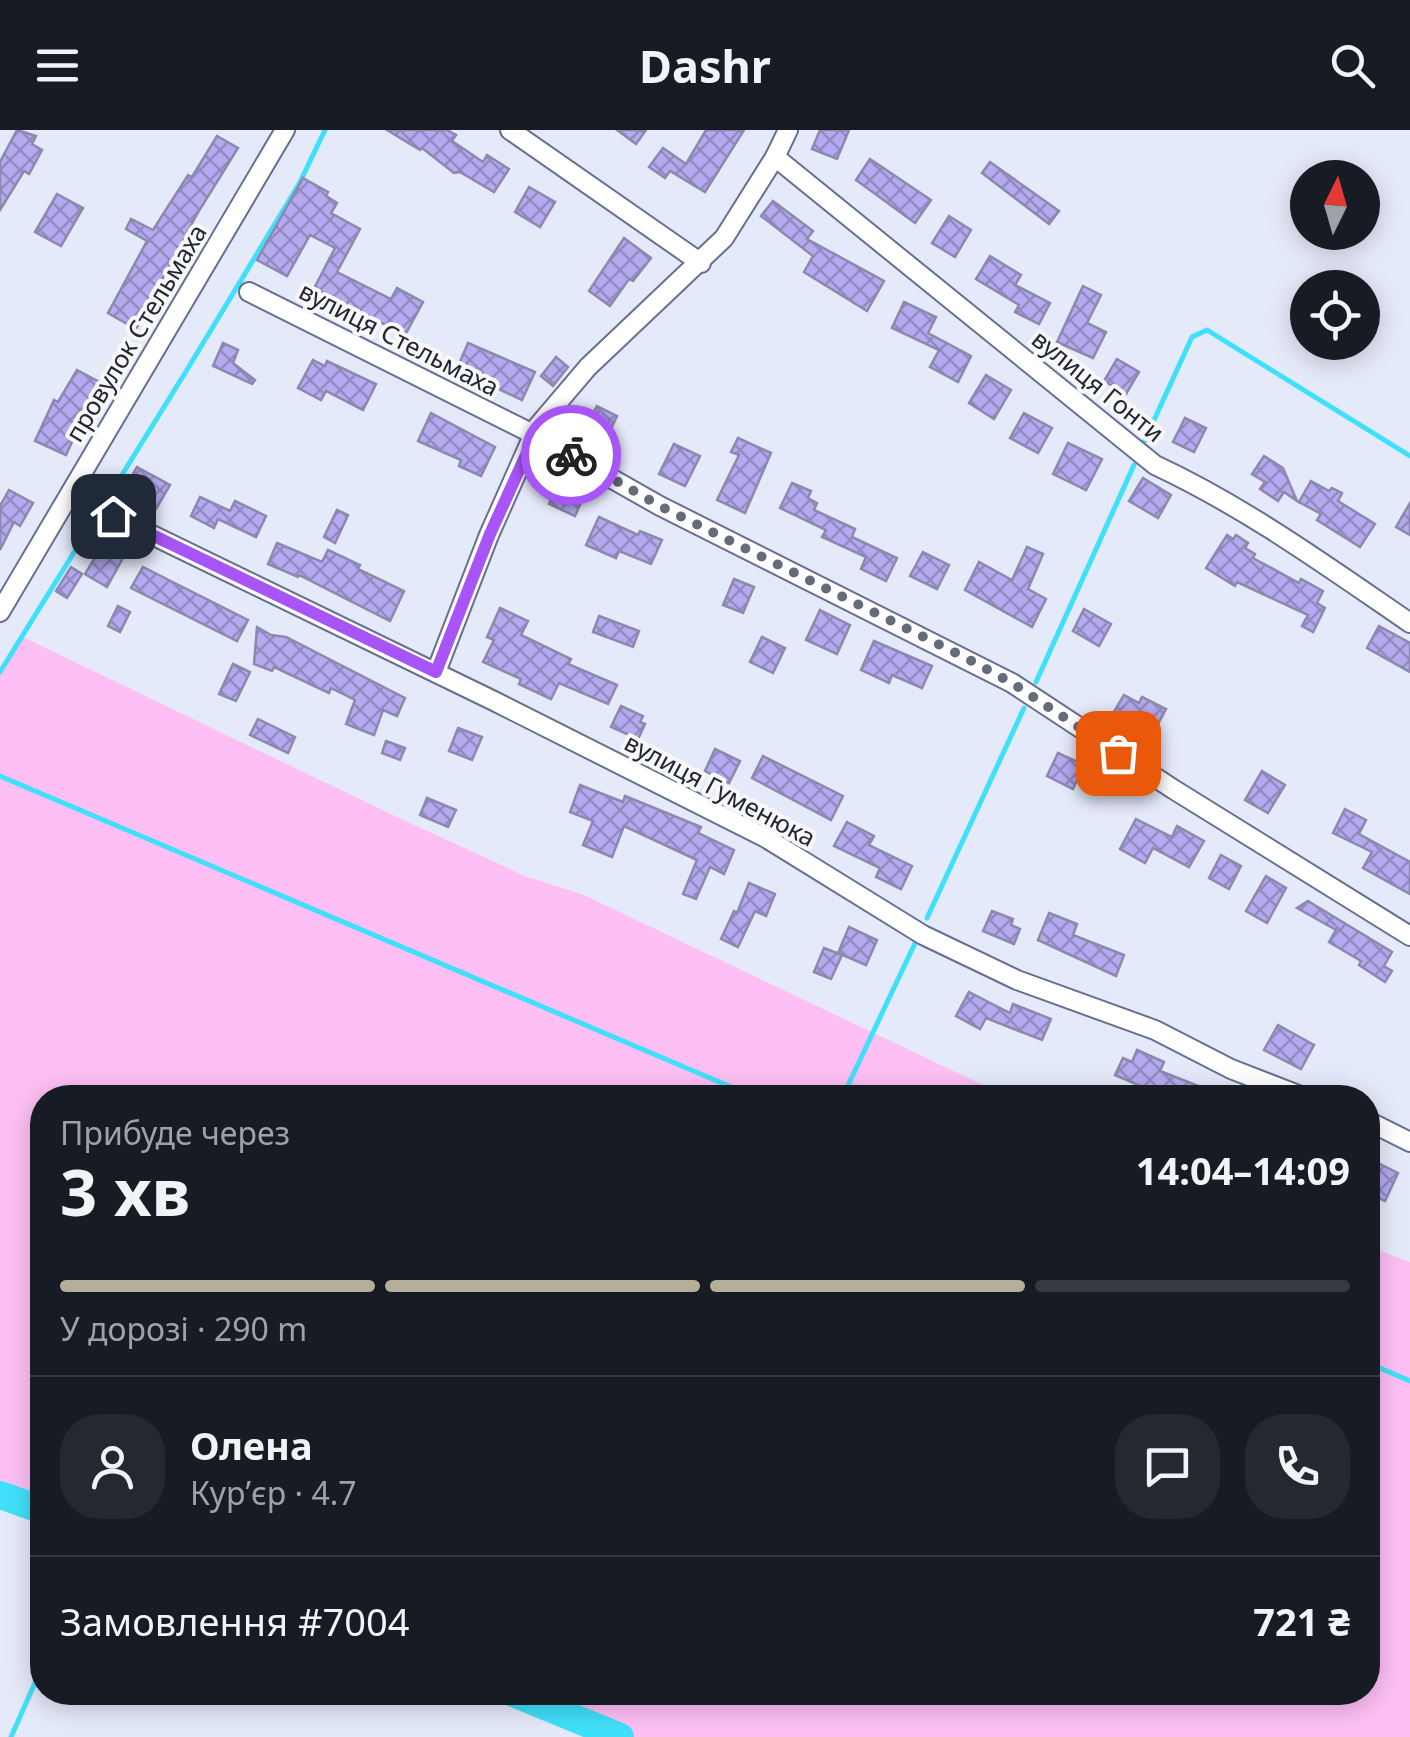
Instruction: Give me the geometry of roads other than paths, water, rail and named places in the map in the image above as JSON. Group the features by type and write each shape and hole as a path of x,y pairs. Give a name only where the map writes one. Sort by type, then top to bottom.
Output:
{"street":[{"name":"провулок Стельмаха","path":"0,612 285,130"},
{"path":"510,130 701,264"},
{"path":"436,672 537,427 588,367 701,264 724,238 788,130"},
{"name":"вулиця Гонти","path":"775,157 1154,465 1251,517 1410,623"},
{"name":"вулиця Стельмаха","path":"249,292 535,435 660,506 1012,683 1173,789 1410,936"},
{"name":"вулиця Гуменюка","path":"113,516 766,838 923,936 1017,980 1155,1030 1231,1070 1271,1085"},
{"path":"1380,1127 1410,1142"}],"waterway":[{"path":"0,672 299,184 325,130"},
{"path":"1144,442 1192,337 1207,330 1410,456"},
{"path":"1036,682 1134,465"},
{"path":"927,918 1024,708"},
{"path":"0,776 726,1085"},
{"path":"848,1085 917,939"},
{"path":"1380,1368 1410,1381"},
{"path":"0,1495 30,1506"},
{"path":"11,1737 30,1694"},
{"path":"542,1705 620,1737"}]}
